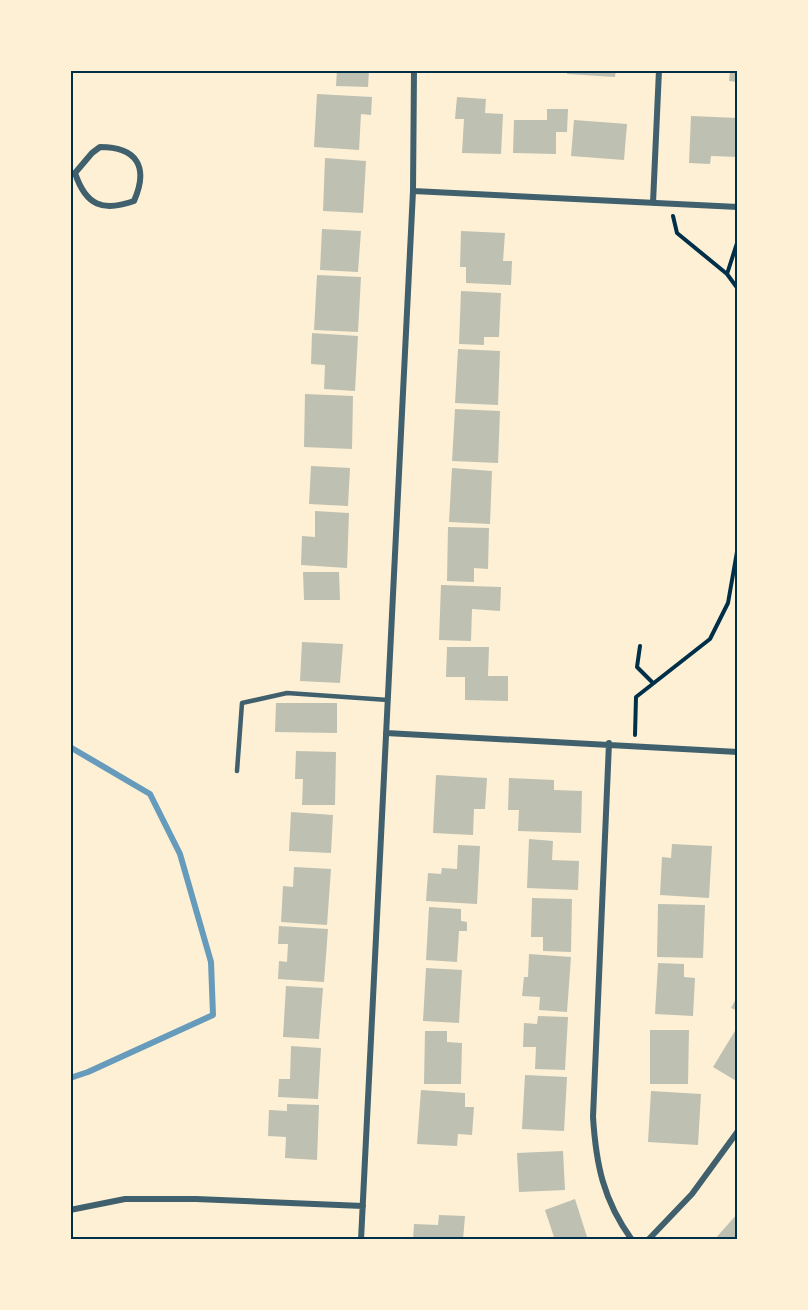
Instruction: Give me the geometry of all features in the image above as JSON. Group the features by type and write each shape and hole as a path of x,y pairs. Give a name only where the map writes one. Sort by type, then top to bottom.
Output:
{"street":[{"path":"361,1239 413,191 414,70"},
{"path":"653,203 659,70"},
{"path":"100,147 120,148 126,150 134,158 140,170 140,187 134,201 117,207 103,206 91,200 73,173 100,147"},
{"path":"413,191 738,207"},
{"path":"386,733 609,743 738,752"},
{"path":"609,743 593,1117 595,1150 601,1177 615,1214 632,1239"},
{"path":"648,1239 692,1194 738,1131"},
{"path":"70,1210 125,1199 196,1199 363,1206"}],"lane":[{"path":"237,771 242,703 287,693 388,700"}],"path":[{"path":"670,204 677,233 727,274 738,289"},
{"path":"727,274 738,240"},
{"path":"738,446 738,531"},
{"path":"634,745 636,697 710,639 728,603 738,546"},
{"path":"731,584 738,590"},
{"path":"640,646 637,667 653,683"}],"building":[{"path":"337,70 369,70 368,87 336,86"},
{"path":"567,70 616,70 615,77 567,74"},
{"path":"730,70 738,70 738,82 729,81"},
{"path":"317,94 372,97 371,115 361,114 359,150 314,147"},
{"path":"457,97 486,99 485,113 503,114 501,154 462,153 464,119 455,119"},
{"path":"547,109 568,109 567,132 556,132 556,154 513,153 514,120 547,120"},
{"path":"691,116 738,118 738,157 711,156 710,164 689,163"},
{"path":"574,120 627,124 624,160 571,156"},
{"path":"325,158 366,161 363,213 323,211"},
{"path":"322,229 361,231 358,272 320,270"},
{"path":"461,231 505,233 503,261 512,261 511,285 466,283 466,267 460,267"},
{"path":"317,275 361,277 358,332 314,330"},
{"path":"461,291 501,293 499,337 484,337 484,345 459,344"},
{"path":"312,333 358,336 355,391 324,389 325,365 311,364"},
{"path":"458,349 500,351 498,405 455,403"},
{"path":"305,394 353,396 352,449 304,447"},
{"path":"455,409 500,411 498,463 452,461"},
{"path":"311,466 350,468 348,506 309,504"},
{"path":"452,468 492,471 490,524 449,522"},
{"path":"315,511 349,513 347,568 301,565 302,536 315,537"},
{"path":"448,527 489,528 488,569 474,568 474,582 447,581"},
{"path":"303,572 339,572 340,600 304,600"},
{"path":"441,585 501,587 500,611 472,609 471,641 439,640"},
{"path":"302,642 343,644 340,683 300,681"},
{"path":"447,647 489,647 488,676 508,676 508,701 465,700 465,677 446,677"},
{"path":"276,703 337,703 337,733 275,732"},
{"path":"296,751 336,752 335,805 302,805 303,779 295,779"},
{"path":"436,775 487,778 485,809 474,809 473,835 433,833"},
{"path":"509,778 554,780 554,790 582,791 581,833 518,831 519,810 508,810"},
{"path":"291,812 333,815 331,853 289,851"},
{"path":"529,839 553,841 552,860 579,861 578,890 527,888"},
{"path":"672,844 712,846 709,898 660,895 662,857 671,858"},
{"path":"458,845 480,846 477,904 426,901 428,873 441,874 442,868 457,869"},
{"path":"294,867 331,869 327,925 281,922 283,886 293,887"},
{"path":"532,898 572,899 571,952 543,951 543,937 531,937"},
{"path":"658,904 705,905 703,958 657,957"},
{"path":"429,907 461,909 461,921 467,922 467,931 459,931 457,962 426,960"},
{"path":"279,926 328,929 324,982 278,979 279,961 287,962 288,944 278,944"},
{"path":"529,954 571,957 567,1012 539,1010 540,997 522,996 524,977 528,977"},
{"path":"658,963 684,964 684,977 695,978 693,1016 655,1014"},
{"path":"426,968 462,970 459,1023 423,1021"},
{"path":"286,986 323,988 319,1039 283,1037"},
{"path":"738,995 738,1011 731,1008"},
{"path":"538,1016 568,1017 565,1070 535,1069 536,1047 523,1047 524,1023 537,1024"},
{"path":"738,1026 738,1082 713,1067"},
{"path":"650,1030 689,1030 688,1084 650,1084"},
{"path":"425,1031 447,1031 447,1042 462,1043 461,1084 424,1084"},
{"path":"291,1046 321,1048 318,1099 278,1097 279,1079 290,1079"},
{"path":"525,1075 567,1077 564,1131 522,1129"},
{"path":"421,1090 465,1093 465,1107 474,1107 472,1135 458,1134 457,1146 417,1144"},
{"path":"651,1091 701,1094 698,1145 648,1142"},
{"path":"287,1104 319,1105 317,1160 285,1158 286,1137 268,1136 269,1110 287,1111"},
{"path":"563,1151 565,1190 519,1192 517,1153"},
{"path":"575,1199 588,1240 555,1240 545,1210"},
{"path":"738,1213 738,1240 714,1240"},
{"path":"439,1215 465,1216 463,1240 413,1240 414,1224 438,1225"}],"waterway":[{"path":"70,747 150,794 180,854 211,962 213,1015 70,1078"}]}
